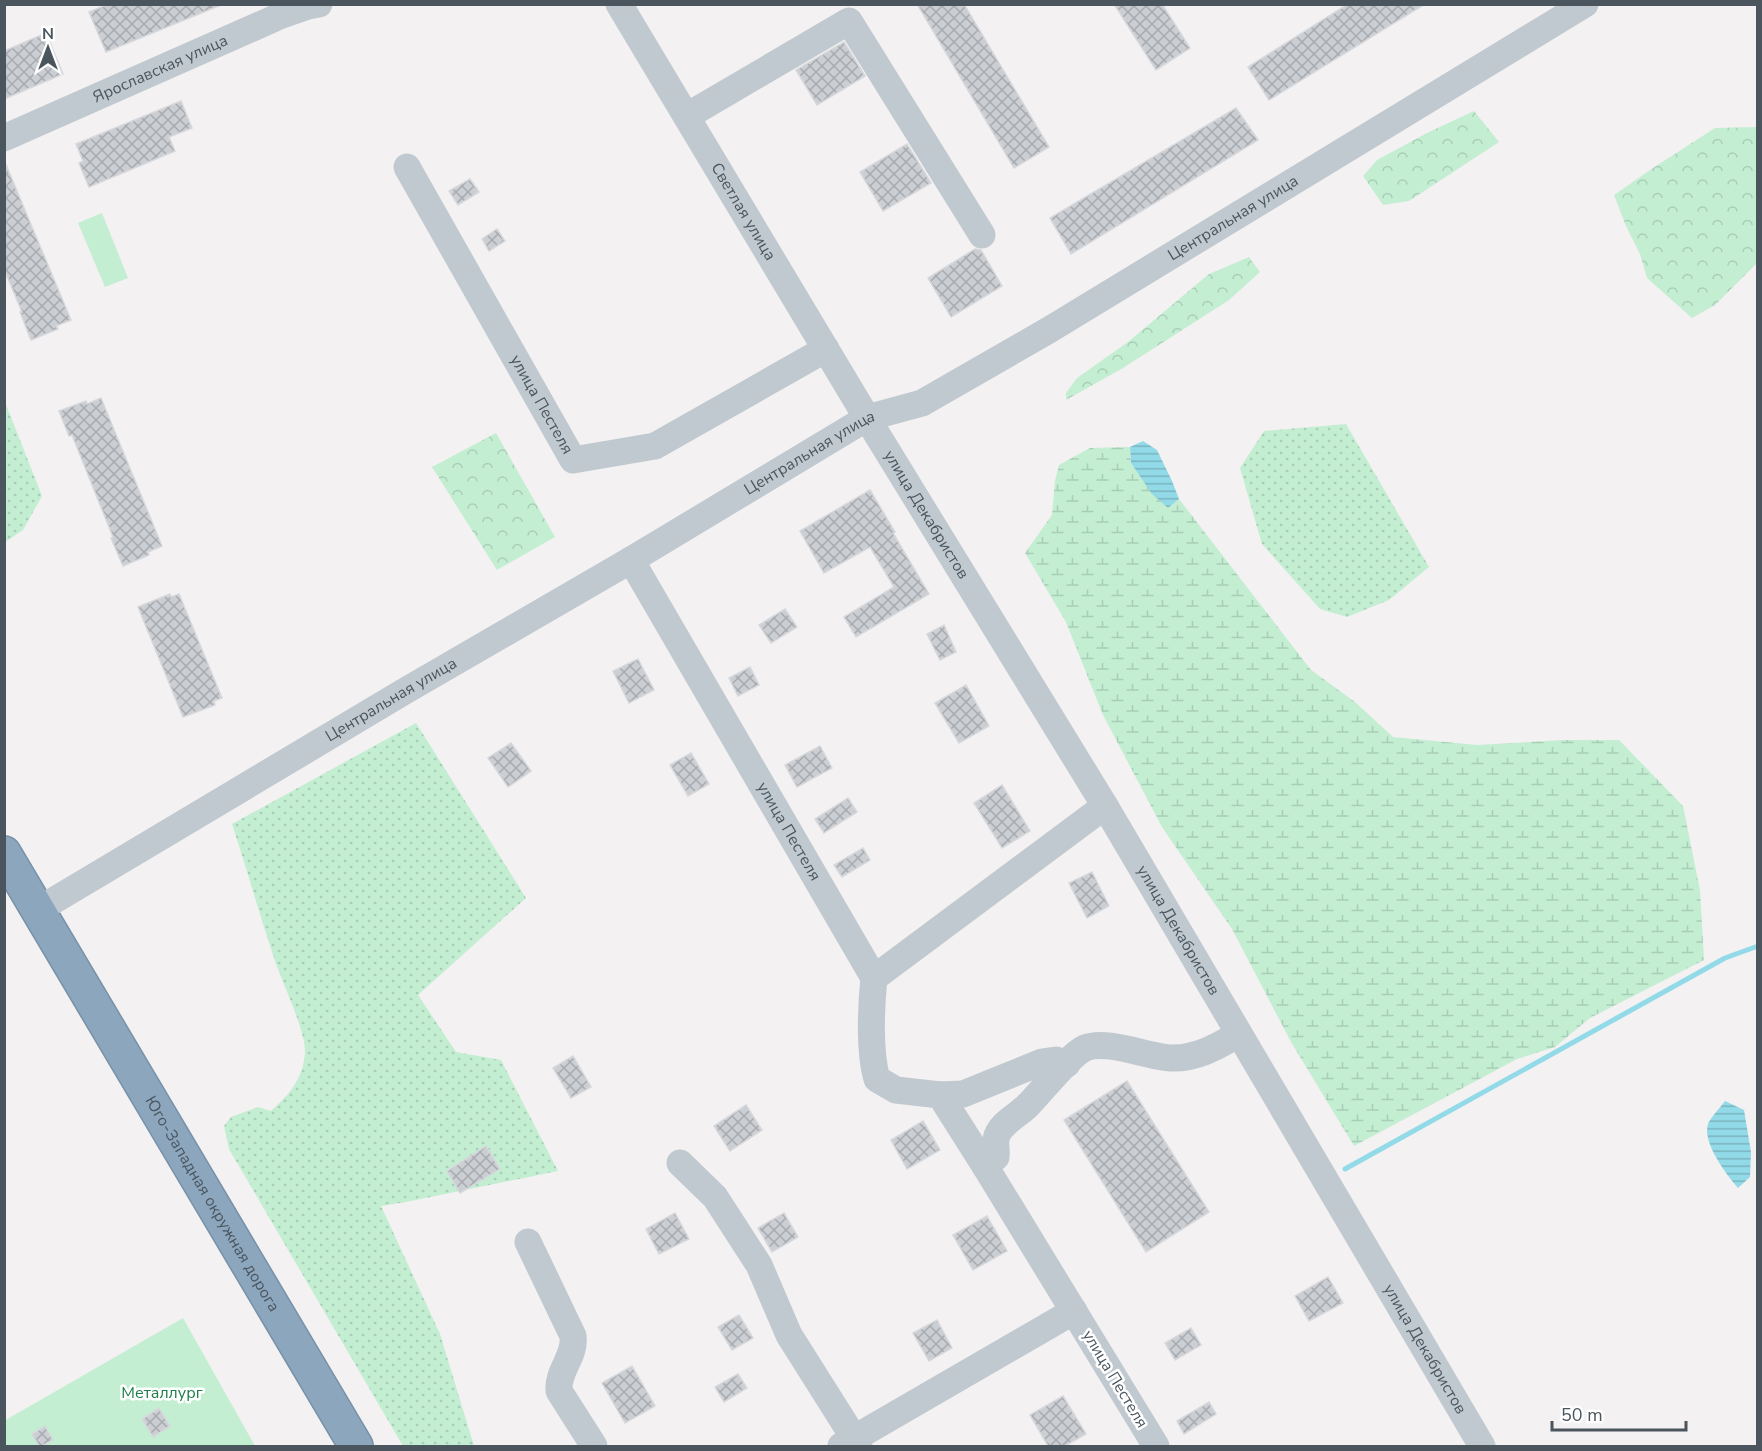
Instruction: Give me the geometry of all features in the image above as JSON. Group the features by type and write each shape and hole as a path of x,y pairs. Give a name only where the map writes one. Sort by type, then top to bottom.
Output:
{"highway":[{"path":"4,853 38,910"},
{"name":"Юго-Западная окружная дорога","path":"38,910 356,1446"}],"street":[{"name":"Ярославская улица","path":"4,138 282,15 319,4"},
{"name":"Светлая улица","path":"619,4 867,418"},
{"name":"Центральная улица","path":"38,910 867,418 922,403 1049,330 1586,4"},
{"path":"687,116 849,21 982,235"},
{"name":"улица Пестеля","path":"407,167 573,460 655,446 826,349"},
{"name":"улица Декабристов","path":"867,418 1105,806 1482,1446"},
{"name":"улица Пестеля","path":"631,560 874,978"},
{"path":"1067,1064 1056,1060 1042,1062 963,1094 940,1095 896,1090 878,1079 874,1067 872,996 874,978 1105,806"},
{"path":"985,1166 996,1157 995,1143 1000,1130 1027,1107 1076,1054 1087,1047 1112,1047 1171,1058 1193,1056 1214,1048 1239,1034"},
{"name":"улица Пестеля","path":"940,1095 1156,1446"},
{"path":"680,1163 715,1197 759,1265 789,1335 851,1444 1074,1311"},
{"path":"528,1242 573,1336 572,1351 558,1383 559,1390 594,1446"}],"green space":[{"path":"1474,111 1499,142 1409,201 1383,205 1363,176 1377,160"},
{"path":"1757,127 1757,263 1715,305 1692,318 1647,278 1640,254 1614,195 1715,128"},
{"path":"102,213 128,278 105,287 78,223"},
{"path":"1249,257 1260,272 1229,300 1123,368 1066,400 1066,393 1077,378 1128,342 1209,274"},
{"path":"5,402 42,496 23,530 5,542"},
{"path":"1346,424 1429,567 1389,600 1347,617 1320,609 1262,544 1240,468 1264,431"},
{"path":"496,433 555,537 497,570 432,467"},
{"path":"1130,447 1131,463 1168,508 1179,499 1311,670 1355,702 1393,737 1477,745 1564,740 1619,740 1683,806 1700,890 1704,960 1590,1018 1555,1047 1517,1059 1354,1146 1291,1042 1232,929 1162,827 1103,715 1066,622 1025,553 1052,515 1059,465 1090,448"},
{"path":"416,723 526,898 418,995 456,1052 501,1060 558,1171 381,1206 440,1334 474,1446 403,1446 229,1149 224,1126 231,1117 258,1107 271,1111 294,1086 304,1062 305,1053 302,1033 275,961 232,824"},
{"name":"Металлург","path":"183,1318 255,1446 5,1446 4,1421"}],"water":[{"path":"1143,441 1157,450 1179,499 1168,508 1152,494 1131,463 1130,447"},
{"path":"1725,1101 1744,1110 1751,1152 1750,1177 1738,1188 1712,1149 1707,1132 1709,1121"}],"building":[{"path":"109,4 221,5 106,52 89,12"},
{"path":"917,4 964,4 1049,147 1014,168"},
{"path":"1114,4 1162,4 1190,48 1156,70"},
{"path":"1348,4 1425,4 1269,100 1248,67"},
{"path":"46,33 63,74 4,99 4,51"},
{"path":"844,42 865,76 817,105 796,70"},
{"path":"181,101 192,128 169,137 175,151 89,187 79,163 83,161 76,144"},
{"path":"1236,108 1258,140 1071,254 1050,218"},
{"path":"907,144 931,183 883,211 860,172"},
{"path":"4,160 71,320 56,326 58,329 31,340 4,269"},
{"path":"470,179 479,192 458,205 449,191"},
{"path":"497,229 505,241 489,251 482,239"},
{"path":"975,249 981,250 1002,286 951,317 928,278"},
{"path":"101,398 162,546 148,552 149,555 123,566 72,435 69,436 59,411"},
{"path":"870,490 929,594 856,637 844,617 894,587 870,547 824,573 800,531"},
{"path":"170,594 171,597 179,594 222,698 214,701 215,705 183,717 138,607"},
{"path":"785,609 797,627 771,643 759,625"},
{"path":"944,625 956,652 940,660 927,634"},
{"path":"638,659 654,690 629,703 613,671"},
{"path":"750,667 759,685 738,696 729,678"},
{"path":"966,685 989,726 959,743 935,703"},
{"path":"511,743 531,771 508,787 488,758"},
{"path":"820,746 832,768 797,787 785,765"},
{"path":"691,753 709,784 688,796 670,765"},
{"path":"1002,785 1030,831 1002,848 974,803"},
{"path":"848,798 857,812 824,833 815,819"},
{"path":"863,848 870,860 842,877 834,865"},
{"path":"1092,872 1109,906 1087,918 1069,883"},
{"path":"573,1056 591,1087 571,1098 553,1068"},
{"path":"1127,1081 1209,1212 1146,1252 1064,1120"},
{"path":"746,1105 762,1130 730,1151 714,1126"},
{"path":"923,1121 940,1150 907,1169 891,1140"},
{"path":"486,1146 500,1169 460,1193 447,1171"},
{"path":"675,1213 689,1239 659,1254 646,1229"},
{"path":"784,1213 798,1237 772,1252 758,1228"},
{"path":"987,1216 1007,1251 973,1270 953,1235"},
{"path":"1328,1277 1343,1303 1309,1321 1295,1296"},
{"path":"739,1315 753,1338 732,1350 718,1327"},
{"path":"937,1320 952,1348 929,1361 913,1333"},
{"path":"1191,1328 1201,1345 1175,1360 1165,1343"},
{"path":"632,1366 655,1406 625,1423 602,1383"},
{"path":"738,1374 747,1388 724,1402 715,1387"},
{"path":"1063,1396 1086,1434 1065,1446 1048,1446 1030,1415"},
{"path":"1209,1402 1216,1414 1184,1434 1177,1421"},
{"path":"159,1408 170,1426 153,1437 142,1419"},
{"path":"45,1426 53,1440 39,1446 32,1434"}],"waterway":[{"path":"1345,1169 1725,958 1758,946"}]}
